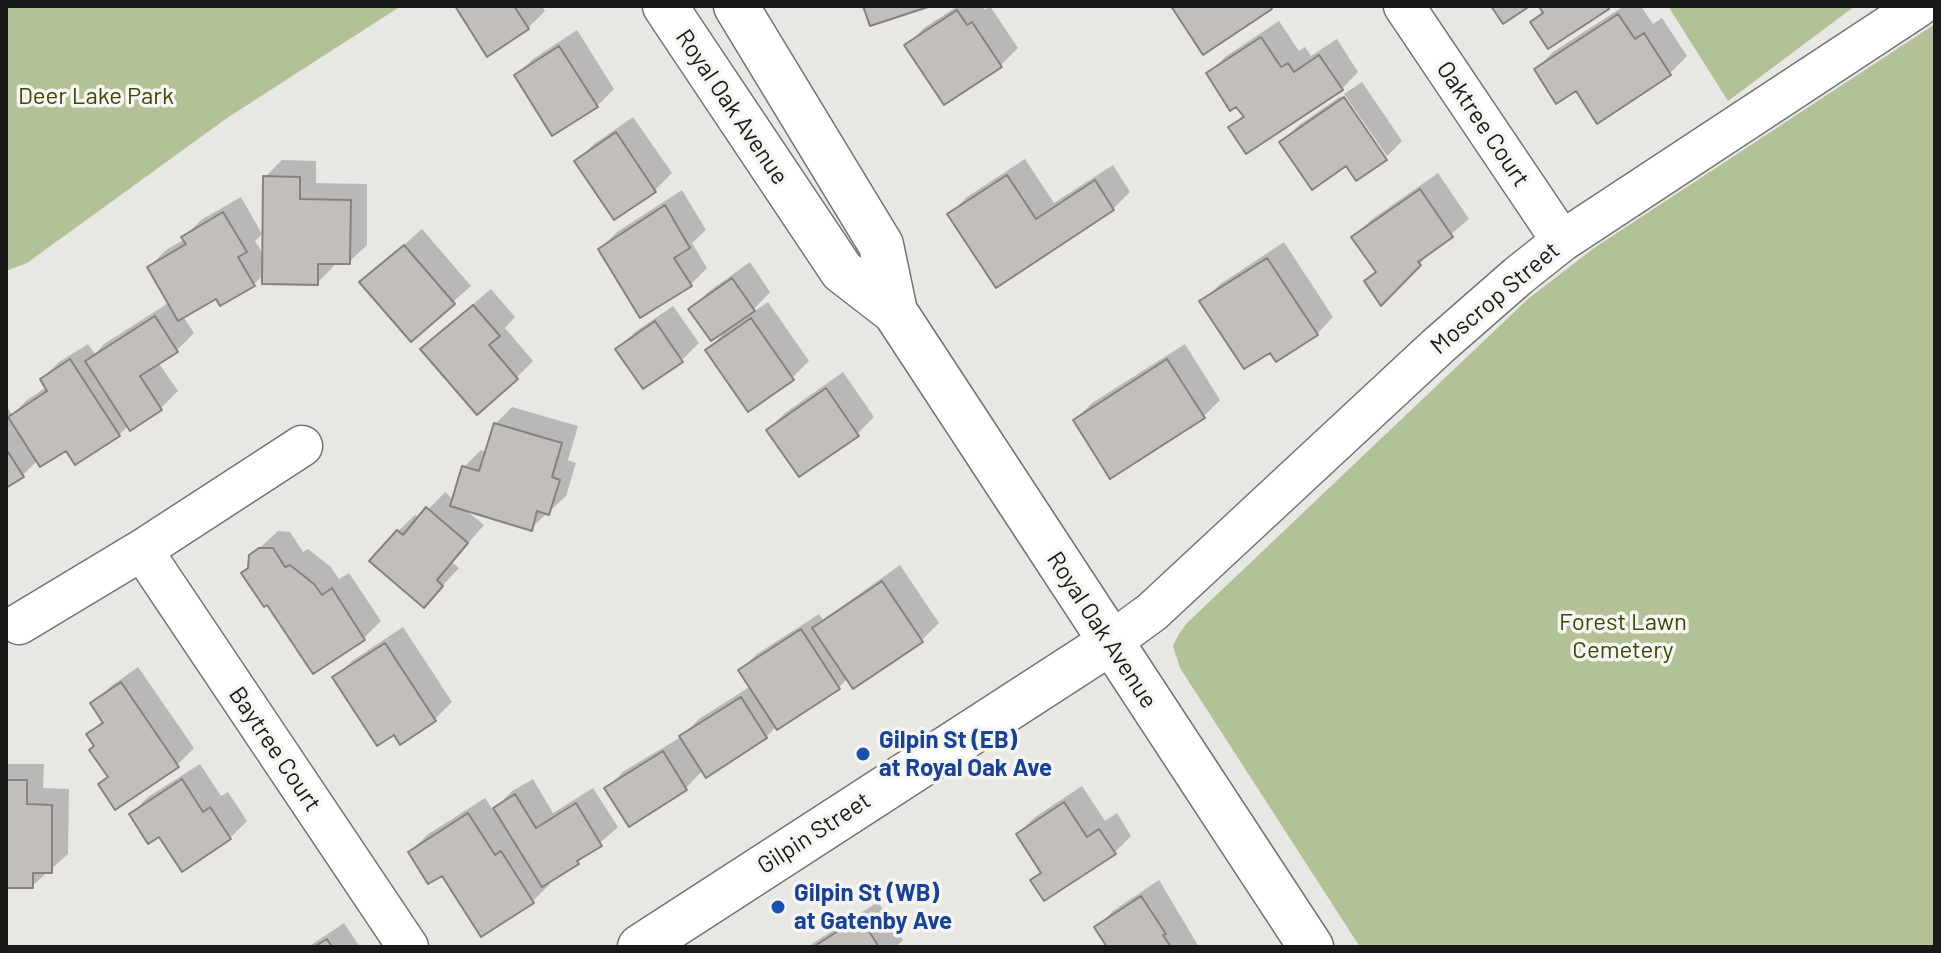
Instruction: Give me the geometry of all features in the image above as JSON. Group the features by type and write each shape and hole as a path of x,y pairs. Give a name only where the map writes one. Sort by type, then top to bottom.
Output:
{"street":[{"name":"Royal Oak Avenue","path":"665,6 842,271 895,312 1311,947"},
{"name":"Royal Oak Avenue","path":"736,6 881,245 895,312"},
{"name":"Oaktree Court","path":"1404,6 1562,241"},
{"name":"Moscrop Street","path":"1111,642 1152,612 1438,346 1562,241 1919,6"},
{"path":"19,624 142,550 302,446"},
{"name":"Baytree Court","path":"142,550 408,947"},
{"name":"Gilpin Street","path":"644,946 1111,642"}],"green space":[{"name":"Deer Lake Park","path":"6,6 401,6 227,118 27,263 6,271"},
{"path":"1668,6 1855,6 1728,101"},
{"name":"Forest Lawn Cemetery","path":"1935,24 1935,947 1360,947 1180,668 1173,646 1179,634 1529,298 1594,248"}],"building":[{"path":"455,6 514,6 529,29 487,57"},
{"path":"863,6 931,6 870,26"},
{"path":"1171,6 1270,6 1272,9 1203,55"},
{"path":"1491,6 1530,6 1503,24"},
{"path":"1539,6 1607,6 1609,9 1548,49 1530,22 1543,13"},
{"path":"957,10 967,25 972,22 1002,67 944,105 904,45"},
{"path":"1618,14 1635,39 1644,33 1671,75 1597,124 1576,91 1556,104 1534,69"},
{"path":"1261,37 1281,67 1288,63 1294,72 1319,55 1343,90 1246,154 1228,127 1244,117 1236,107 1230,111 1206,73"},
{"path":"559,46 598,107 552,136 514,75"},
{"path":"1344,97 1387,160 1356,181 1346,166 1312,190 1279,142"},
{"path":"616,132 656,192 614,220 574,161"},
{"path":"1007,175 1036,219 1095,180 1114,210 996,288 947,214"},
{"path":"263,176 300,177 300,199 351,200 350,264 318,264 318,285 262,284"},
{"path":"1420,189 1453,237 1418,262 1421,265 1381,306 1364,281 1376,272 1351,237"},
{"path":"665,205 690,248 674,258 692,286 640,318 598,249"},
{"path":"223,212 247,252 238,257 255,286 220,306 216,299 178,321 147,267 186,244 181,237"},
{"path":"404,245 455,304 411,342 359,282"},
{"path":"1267,258 1318,335 1276,362 1270,353 1244,369 1199,301"},
{"path":"732,278 755,311 711,341 688,309"},
{"path":"473,305 500,336 489,345 518,379 477,415 420,349"},
{"path":"155,316 178,352 140,376 162,410 130,431 85,361"},
{"path":"751,318 794,380 748,412 705,350"},
{"path":"655,321 683,362 643,389 615,349"},
{"path":"70,359 120,436 75,465 66,451 40,467 8,417 47,391 40,379"},
{"path":"1167,359 1205,418 1110,479 1073,420"},
{"path":"826,388 859,436 799,477 766,430"},
{"path":"494,423 562,443 552,477 560,480 549,515 537,511 532,531 450,506 462,466 479,471"},
{"path":"6,449 24,477 6,488"},
{"path":"426,507 468,543 437,580 443,586 424,608 369,561 397,530 403,535"},
{"path":"259,548 273,548 285,567 290,565 314,584 322,595 332,588 365,640 313,674 267,605 264,607 241,573 248,568 249,555"},
{"path":"882,581 923,642 853,689 812,628"},
{"path":"801,629 840,689 777,730 738,670"},
{"path":"385,643 436,721 400,745 394,735 377,746 332,677"},
{"path":"121,682 179,767 115,810 98,784 108,777 89,750 94,746 86,734 103,723 90,703"},
{"path":"741,697 767,738 706,778 679,736"},
{"path":"663,751 687,790 629,827 604,788"},
{"path":"182,779 203,812 210,807 231,839 182,872 159,837 148,844 129,814"},
{"path":"6,780 27,780 27,804 52,805 52,873 33,873 33,888 6,888"},
{"path":"515,794 536,828 576,803 602,846 542,887 493,808"},
{"path":"1064,802 1087,837 1099,829 1116,854 1044,901 1030,880 1041,873 1016,834"},
{"path":"468,813 495,855 501,851 534,903 481,937 442,876 428,884 408,852"},
{"path":"1141,896 1171,947 1107,947 1094,927"},
{"path":"860,917 879,947 813,947"},
{"path":"327,939 332,947 314,947"}],"place":[{"name":"Gilpin St (EB) at Royal Oak Ave","path":"863,754"},
{"name":"Gilpin St (WB) at Gatenby Ave","path":"778,907"}]}
